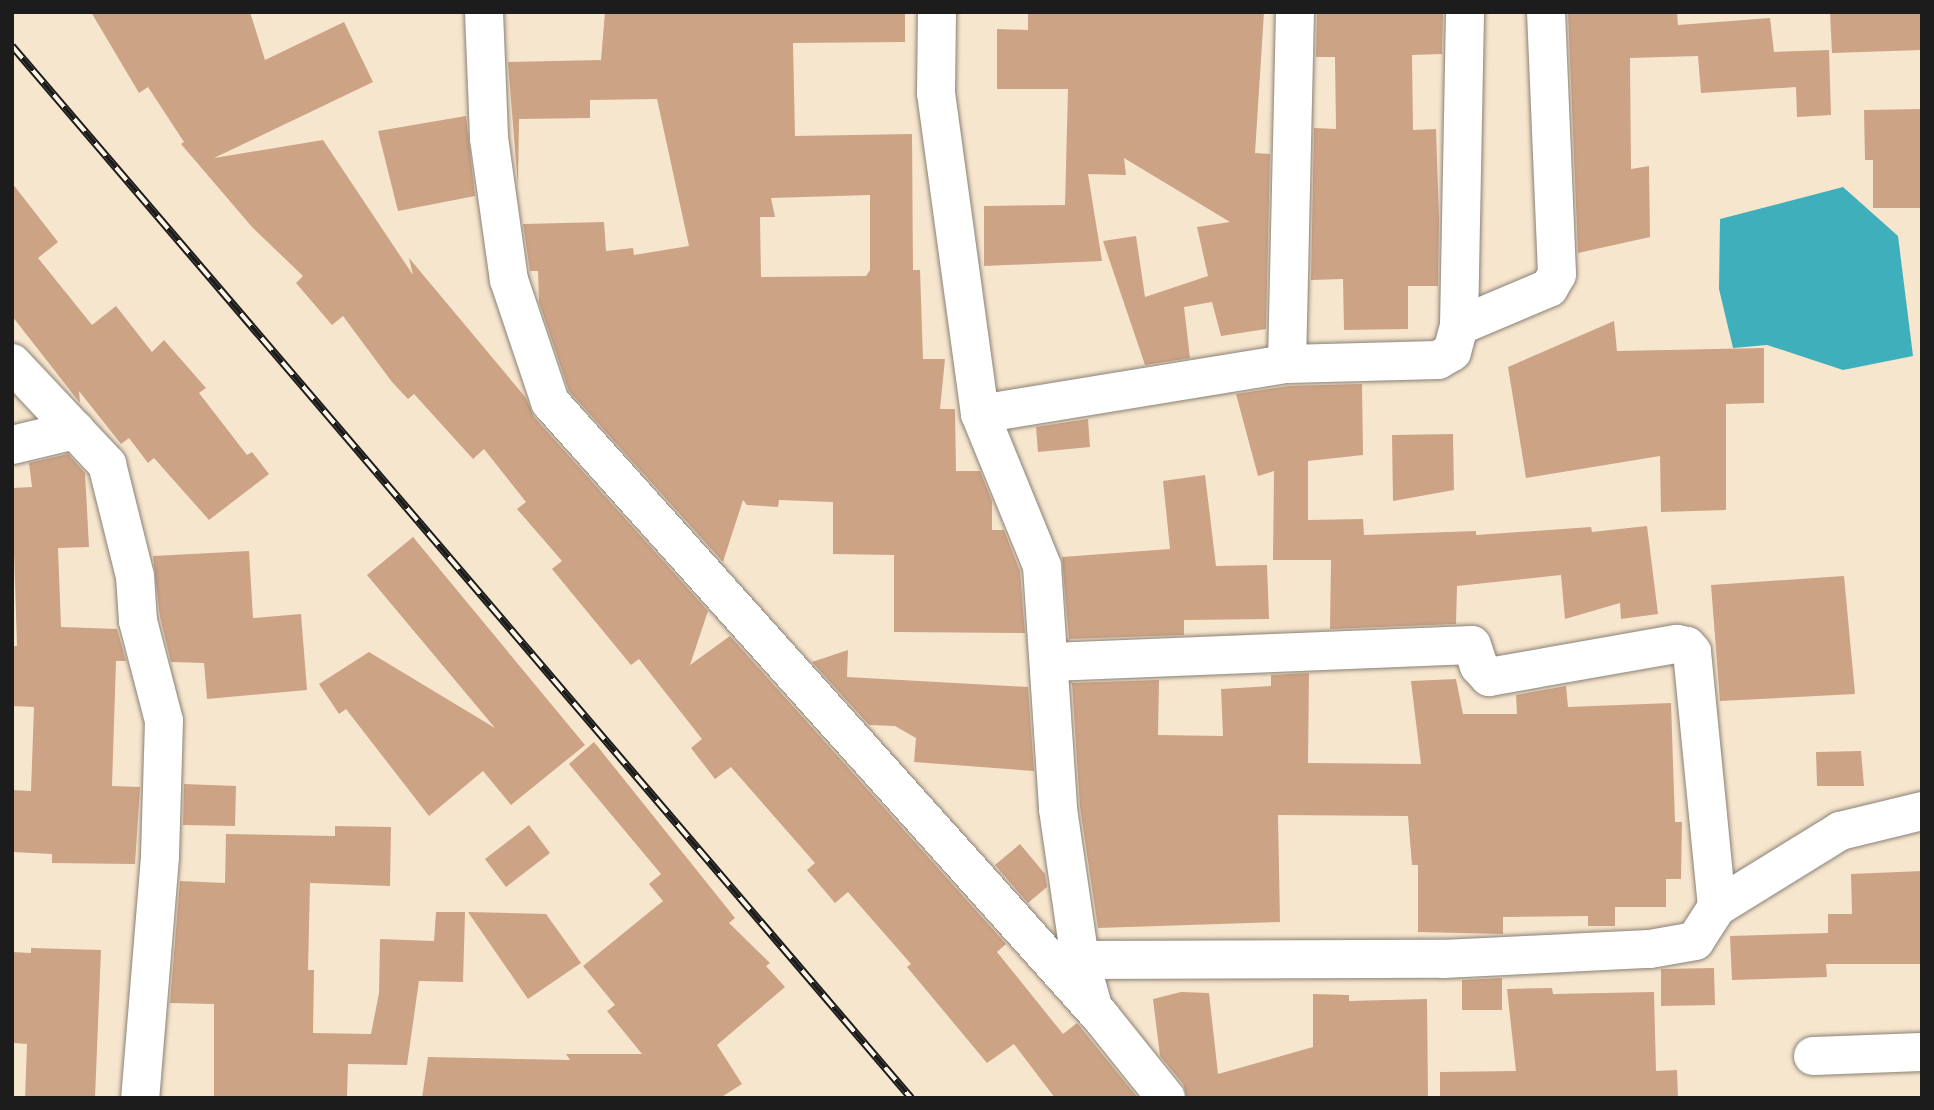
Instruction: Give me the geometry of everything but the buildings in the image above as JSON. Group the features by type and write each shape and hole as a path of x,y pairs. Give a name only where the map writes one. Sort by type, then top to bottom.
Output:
{"street":[{"path":"484,12 489,138 509,280 551,402 1101,1017 1166,1098"},
{"path":"937,12 936,93 980,414 1042,566 1051,662 1058,809 1080,960 1093,1004 1101,1017"},
{"path":"1287,364 1295,12"},
{"path":"980,414 1287,364 1438,360 1452,352 1459,326 1465,12"},
{"path":"1459,326 1549,288 1557,274 1546,12"},
{"path":"12,363 107,464 135,576 138,621 164,721 160,858 140,1098"},
{"path":"12,445 75,430"},
{"path":"1051,662 1472,645 1479,666 1489,677 1677,643 1687,646 1692,652 1717,907"},
{"path":"1080,960 1443,959 1650,949 1695,941 1717,907 1840,831 1922,810"},
{"path":"1812,1056 1922,1052"}],"water":[{"path":"1843,187 1898,236 1913,356 1843,370 1767,345 1733,348 1719,289 1720,219"}],"railway":[{"path":"12,46 911,1098"}]}
